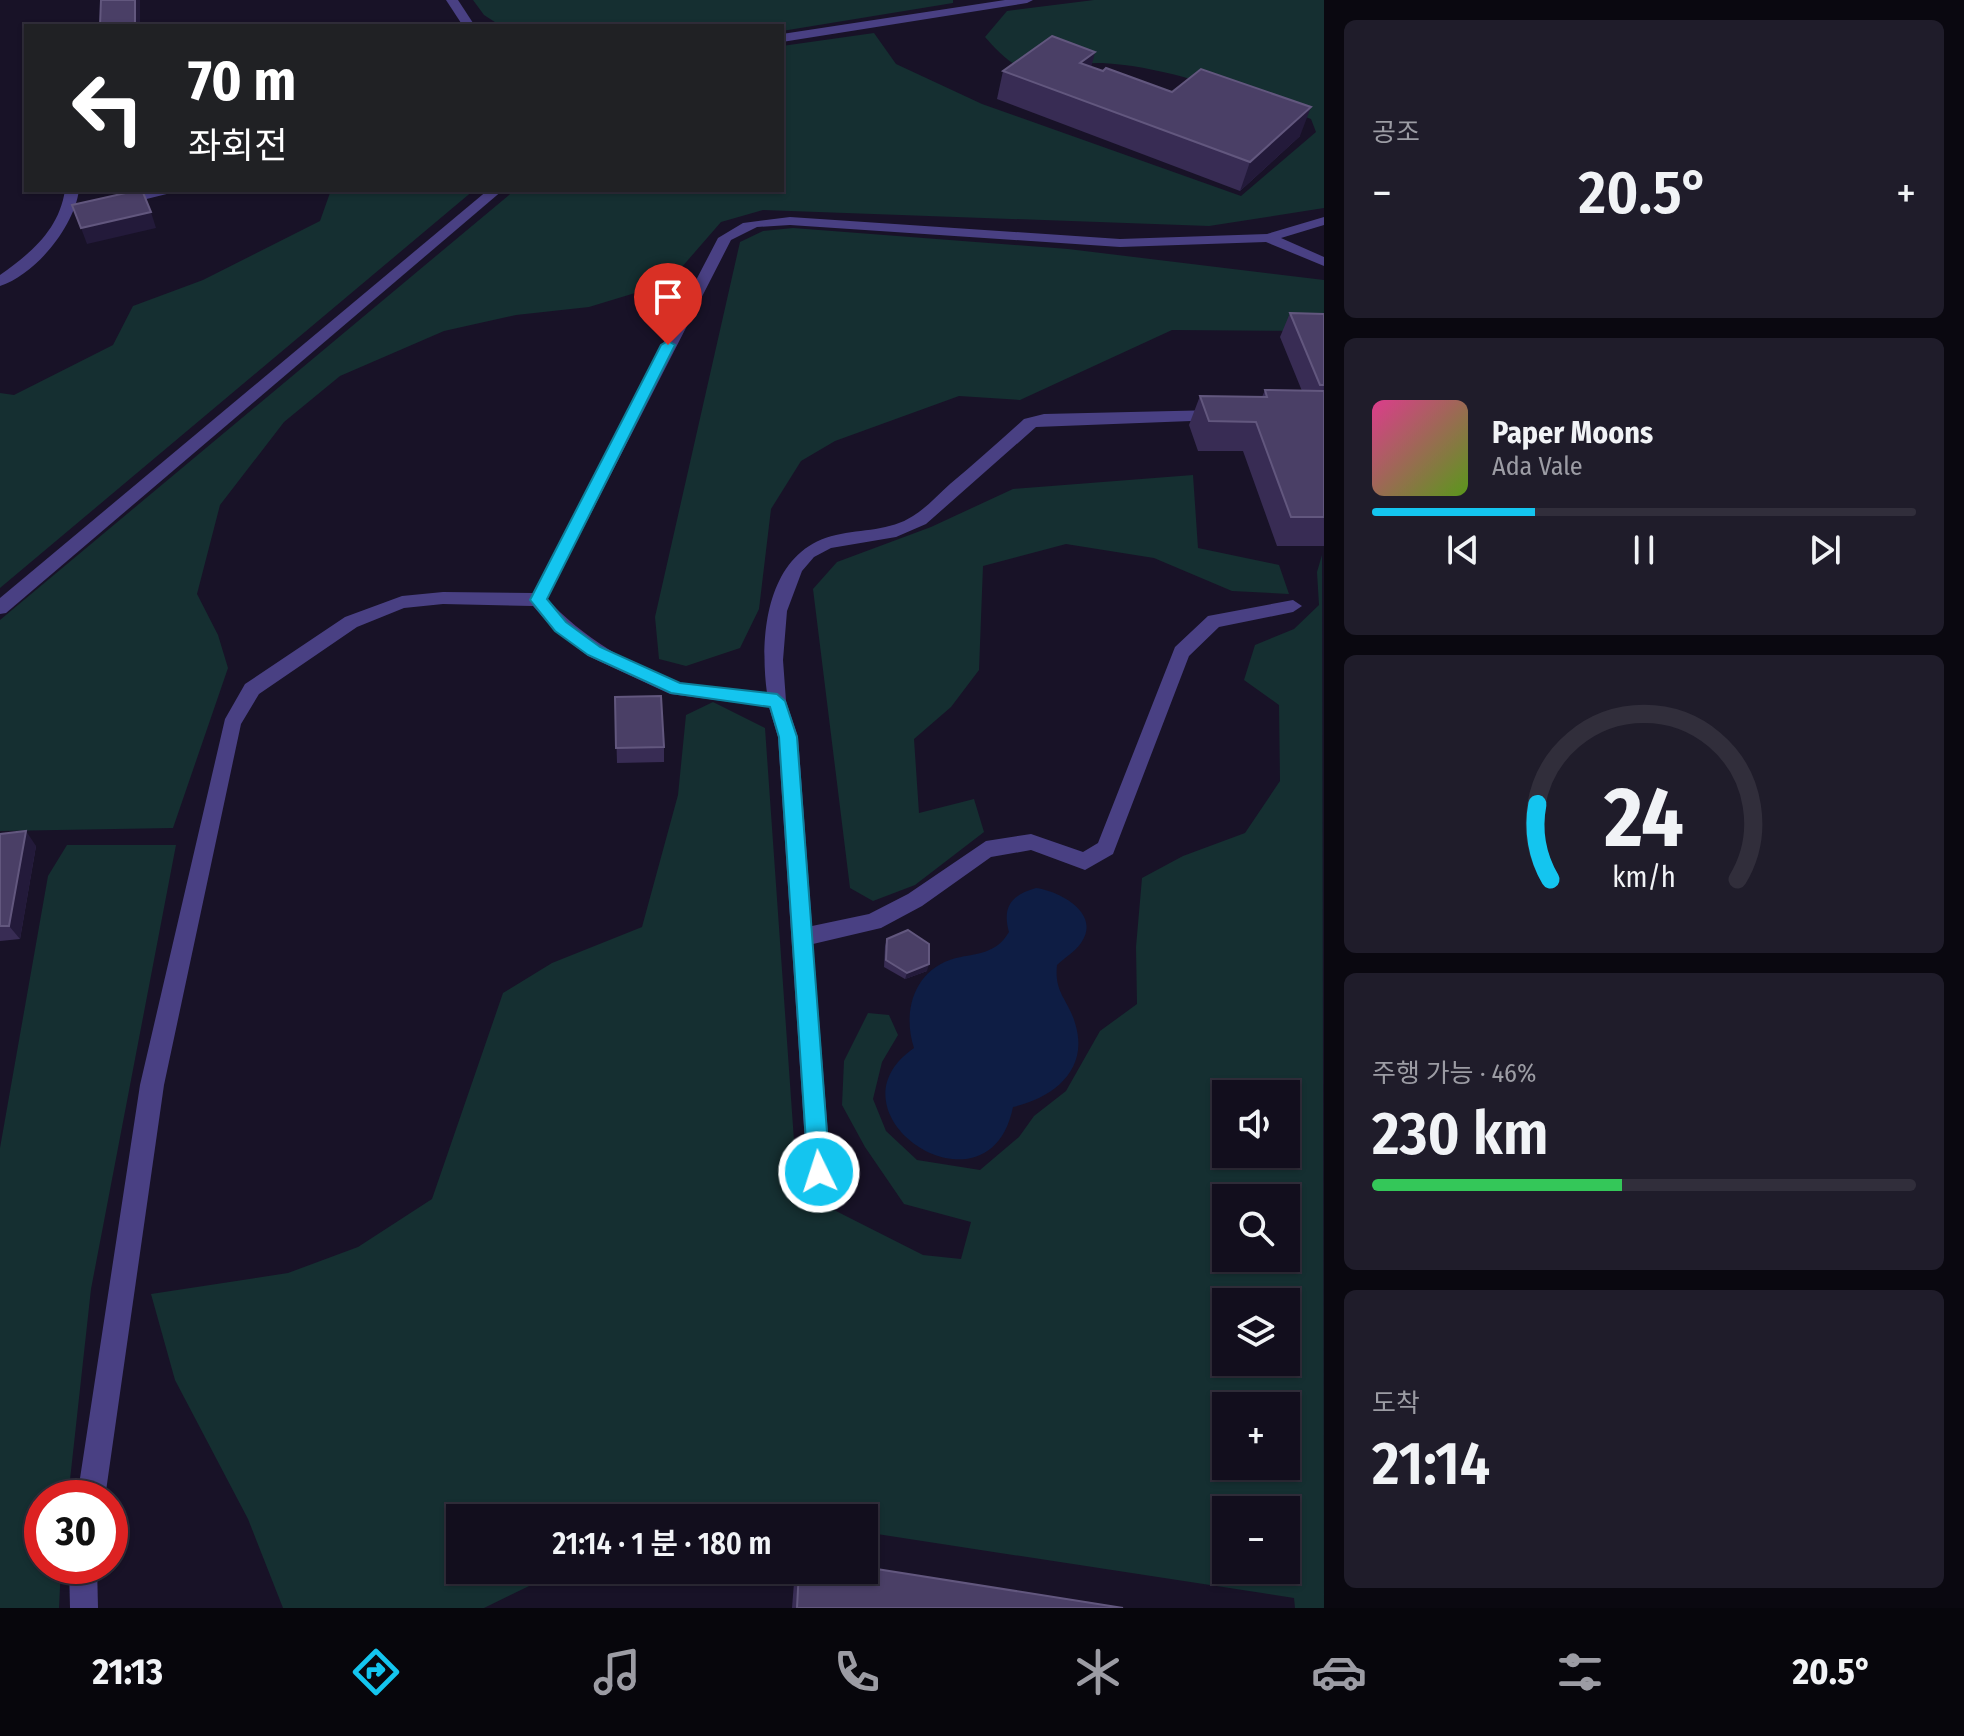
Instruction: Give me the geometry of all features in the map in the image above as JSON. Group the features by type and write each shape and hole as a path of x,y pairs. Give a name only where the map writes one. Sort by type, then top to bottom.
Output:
{"street":[{"path":"452,0 468,24"},
{"path":"784,38 1027,0"},
{"path":"0,282 40,252 72,205 72,192"},
{"path":"98,206 166,192"},
{"path":"0,608 494,192"},
{"path":"67,212 82,209"},
{"path":"538,600 725,238 740,227 758,222 790,221 1120,243 1268,238 1324,221"},
{"path":"1268,238 1324,262"},
{"path":"819,1172 788,737 777,701 775,619 786,578 800,560 823,543 874,537 913,524 1021,429 1044,419 1241,414"},
{"path":"94,1480 152,1085 232,724 252,689 351,622 402,602 443,598 538,600 561,626 594,651 677,689 777,701"},
{"path":"802,937 873,922 915,900 986,849 1031,842 1085,861 1106,848 1181,652 1214,621 1293,606"},
{"path":"83,1584 84,1608"}],"green space":[{"path":"473,0 953,0 953,3 784,31 784,24 498,24 484,15"},
{"path":"1094,0 1324,0 1324,208 1209,226 763,210 721,222 668,283 589,307 516,315 444,331 340,376 284,422 220,505 197,594 218,635 228,668 173,828 0,831 0,620 513,192 784,192 784,46 874,33 896,64 982,104 1241,196 1316,132 1311,119 1208,84 1154,70 1102,63 1046,69 1022,68 1004,57 985,37 1007,11"},
{"path":"330,192 472,192 0,588 0,393 14,395 113,345 133,306 203,280 320,221"},
{"path":"793,228 1068,249 1324,280 1324,331 1172,330 1020,400 959,396 835,441 801,461 771,509 759,609 740,648 686,666 659,659 655,617 740,242 763,231"},
{"path":"1193,475 1198,548 1279,565 1289,594 1232,591 1154,558 1066,544 983,566 979,670 951,707 914,739 919,813 974,799 984,832 915,885 873,901 850,888 813,589 837,562 931,527 1013,489"},
{"path":"1322,555 1324,1608 1295,1608 1294,1598 878,1534 878,1504 446,1504 446,1584 533,1584 484,1608 283,1608 248,1519 175,1380 151,1294 288,1273 358,1247 432,1199 503,993 552,963 642,927 678,795 686,715 713,702 765,728 796,1169 832,1209 923,1255 961,1259 971,1222 904,1204 865,1147 842,1105 844,1061 868,1013 889,1015 898,1035 882,1062 873,1099 886,1131 917,1160 980,1170 1019,1137 1034,1116 1066,1091 1100,1031 1137,1004 1136,947 1142,878 1183,856 1245,833 1280,781 1279,705 1244,680 1255,645 1294,629 1319,605 1317,572"},
{"path":"67,845 176,845 91,1289 70,1480 24,1480 24,1584 60,1584 59,1608 0,1608 0,1148 48,876"}],"water":[{"path":"1036,888 1056,894 1075,905 1086,922 1081,943 1057,965 1058,982 1075,1023 1078,1040 1073,1068 1065,1079 1042,1097 1013,1107 998,1141 974,1157 946,1158 919,1147 897,1127 886,1102 890,1074 914,1048 910,1020 915,993 930,972 942,964 998,945 1009,932 1007,916 1010,903 1020,894"}],"building":[{"path":"101,0 135,0 135,24 100,24"},
{"path":"1052,36 1095,52 1080,63 1103,71 1106,68 1172,92 1201,69 1311,107 1250,162 1003,71"},
{"path":"143,192 151,212 81,228 72,205"},
{"path":"1290,313 1324,314 1324,385 1320,385"},
{"path":"1265,390 1324,391 1324,517 1291,517 1256,422 1209,421 1200,396 1267,397"},
{"path":"661,696 664,747 616,748 615,697"},
{"path":"26,831 9,926 0,926 0,834"},
{"path":"908,930 929,944 929,964 907,973 886,960 887,939"},
{"path":"878,1569 1123,1608 797,1608 798,1584 878,1584"}],"route":[{"path":"668,345 538,600 561,626 594,651 677,689 777,701 788,737 819,1172"}]}
